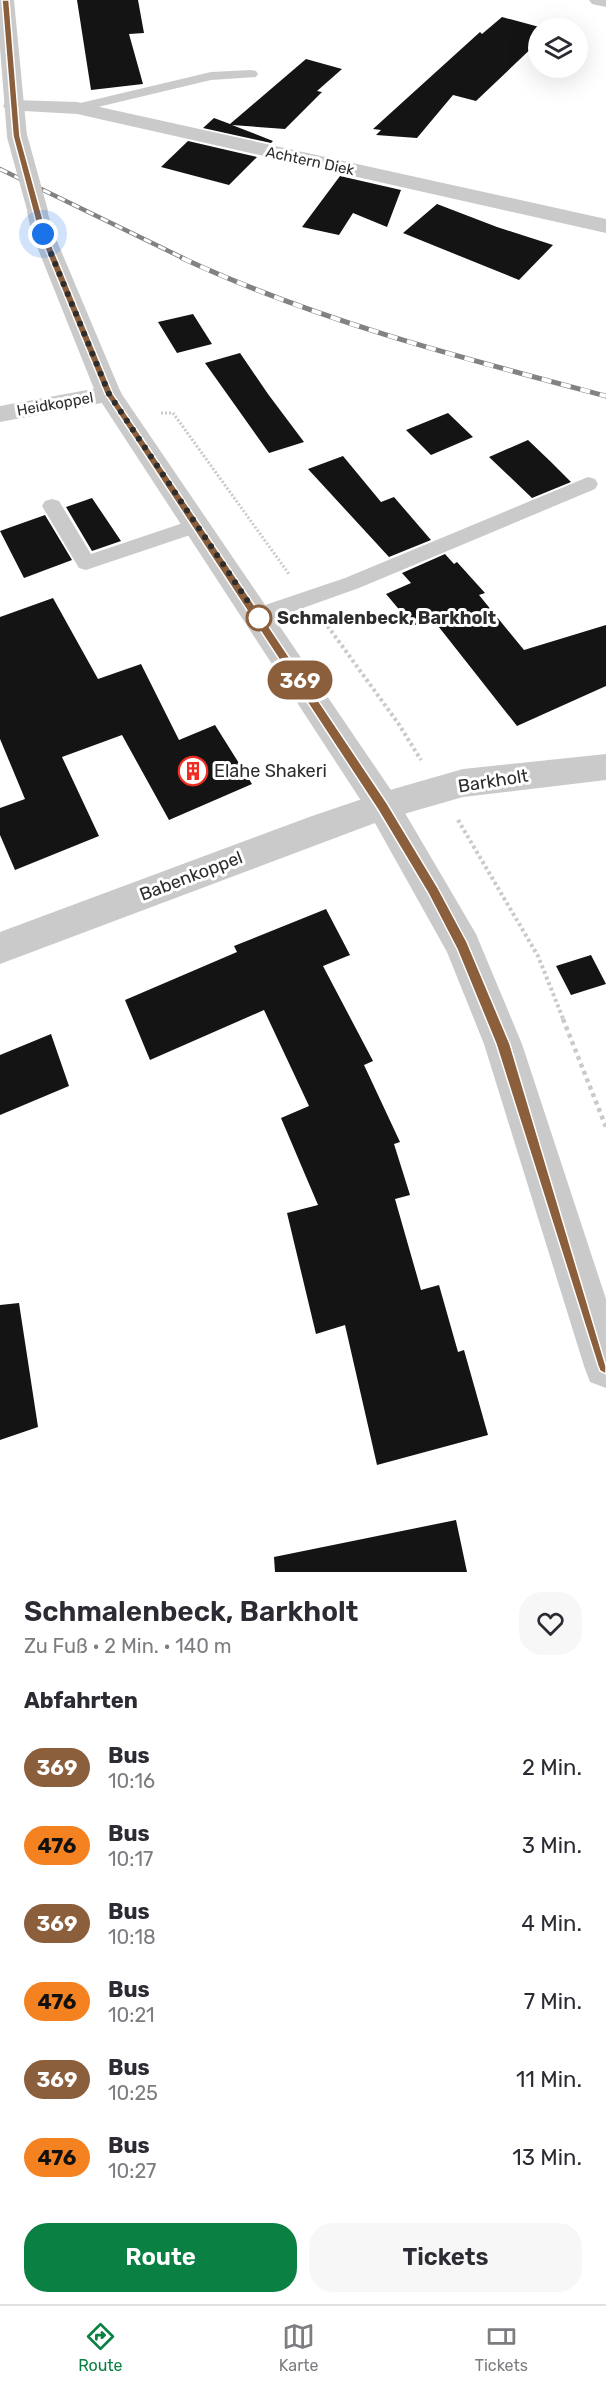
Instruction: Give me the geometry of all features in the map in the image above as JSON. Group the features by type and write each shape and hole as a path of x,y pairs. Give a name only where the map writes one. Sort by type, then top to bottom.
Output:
{"street":[{"path":"5,0 16,136 43,234 115,404 195,526 258,616 382,806 433,890 463,946 503,1044 606,1366"},
{"path":"598,0 606,2"},
{"name":"Achtern Diek","path":"13,106 77,108 606,226"},
{"name":"Heidkoppel","path":"0,414 115,404"},
{"name":"Barkholt","path":"382,806 464,783 606,767"},
{"name":"Babenkoppel","path":"0,948 382,806"}],"lane":[{"path":"77,108 211,76 251,74"},
{"path":"258,616 352,583 588,484"},
{"path":"52,506 86,563 195,526"}],"path":[{"path":"115,404 173,413 398,723 538,956 606,1126"}],"building":[{"path":"77,0 138,0 144,33 129,34 143,84 91,90"},
{"path":"502,17 528,24 528,52 476,101 453,95 417,138 376,135 381,130 373,129 480,32 482,34"},
{"path":"306,59 342,69 317,91 322,92 285,129 232,125 273,141 271,143 203,128 214,118 230,124"},
{"path":"188,141 257,157 229,185 161,167"},
{"path":"340,176 401,190 387,227 353,213 339,235 302,227"},
{"path":"437,204 553,245 519,280 403,233"},
{"path":"193,314 212,344 177,353 158,322"},
{"path":"240,353 304,442 269,453 205,363"},
{"path":"448,413 473,437 431,455 406,430"},
{"path":"528,440 571,482 532,498 489,457"},
{"path":"343,456 381,502 394,497 431,540 389,557 308,469"},
{"path":"92,498 121,541 92,551 66,507"},
{"path":"45,515 72,560 24,578 0,531"},
{"path":"445,554 454,564 457,562 485,593 479,595 524,650 606,625 606,686 517,726 431,617 413,626 386,594 411,583 402,573"},
{"path":"53,598 98,679 141,664 179,740 215,725 252,784 169,820 122,735 62,757 99,836 15,870 0,835 0,808 25,799 0,739 0,617"},
{"path":"326,909 350,955 323,966 373,1061 364,1065 400,1142 394,1144 410,1195 395,1199 421,1290 439,1285 458,1352 464,1350 488,1435 377,1465 345,1325 316,1334 287,1213 318,1205 281,1118 309,1106 264,1010 150,1060 125,1000 237,952 234,946"},
{"path":"591,955 606,984 571,995 556,966"},
{"path":"51,1034 69,1086 0,1115 0,1055"},
{"path":"19,1303 38,1427 0,1440 0,1305"},
{"path":"456,1520 467,1572 275,1572 274,1557"}],"railway":[{"path":"0,169 185,259"},
{"path":"182,258 285,301 338,319 444,352 606,396"}],"bus line":[{"name":"369","path":"5,0 16,136 43,234 109,394 195,526 264,624 382,806 433,890 463,946 503,1044 606,1366"}],"place":[{"name":"Schmalenbeck, Barkholt","path":"259,618"},
{"name":"Elahe Shakeri","path":"193,771"}],"route":[{"path":"43,234 109,394 195,526 259,618"}]}
